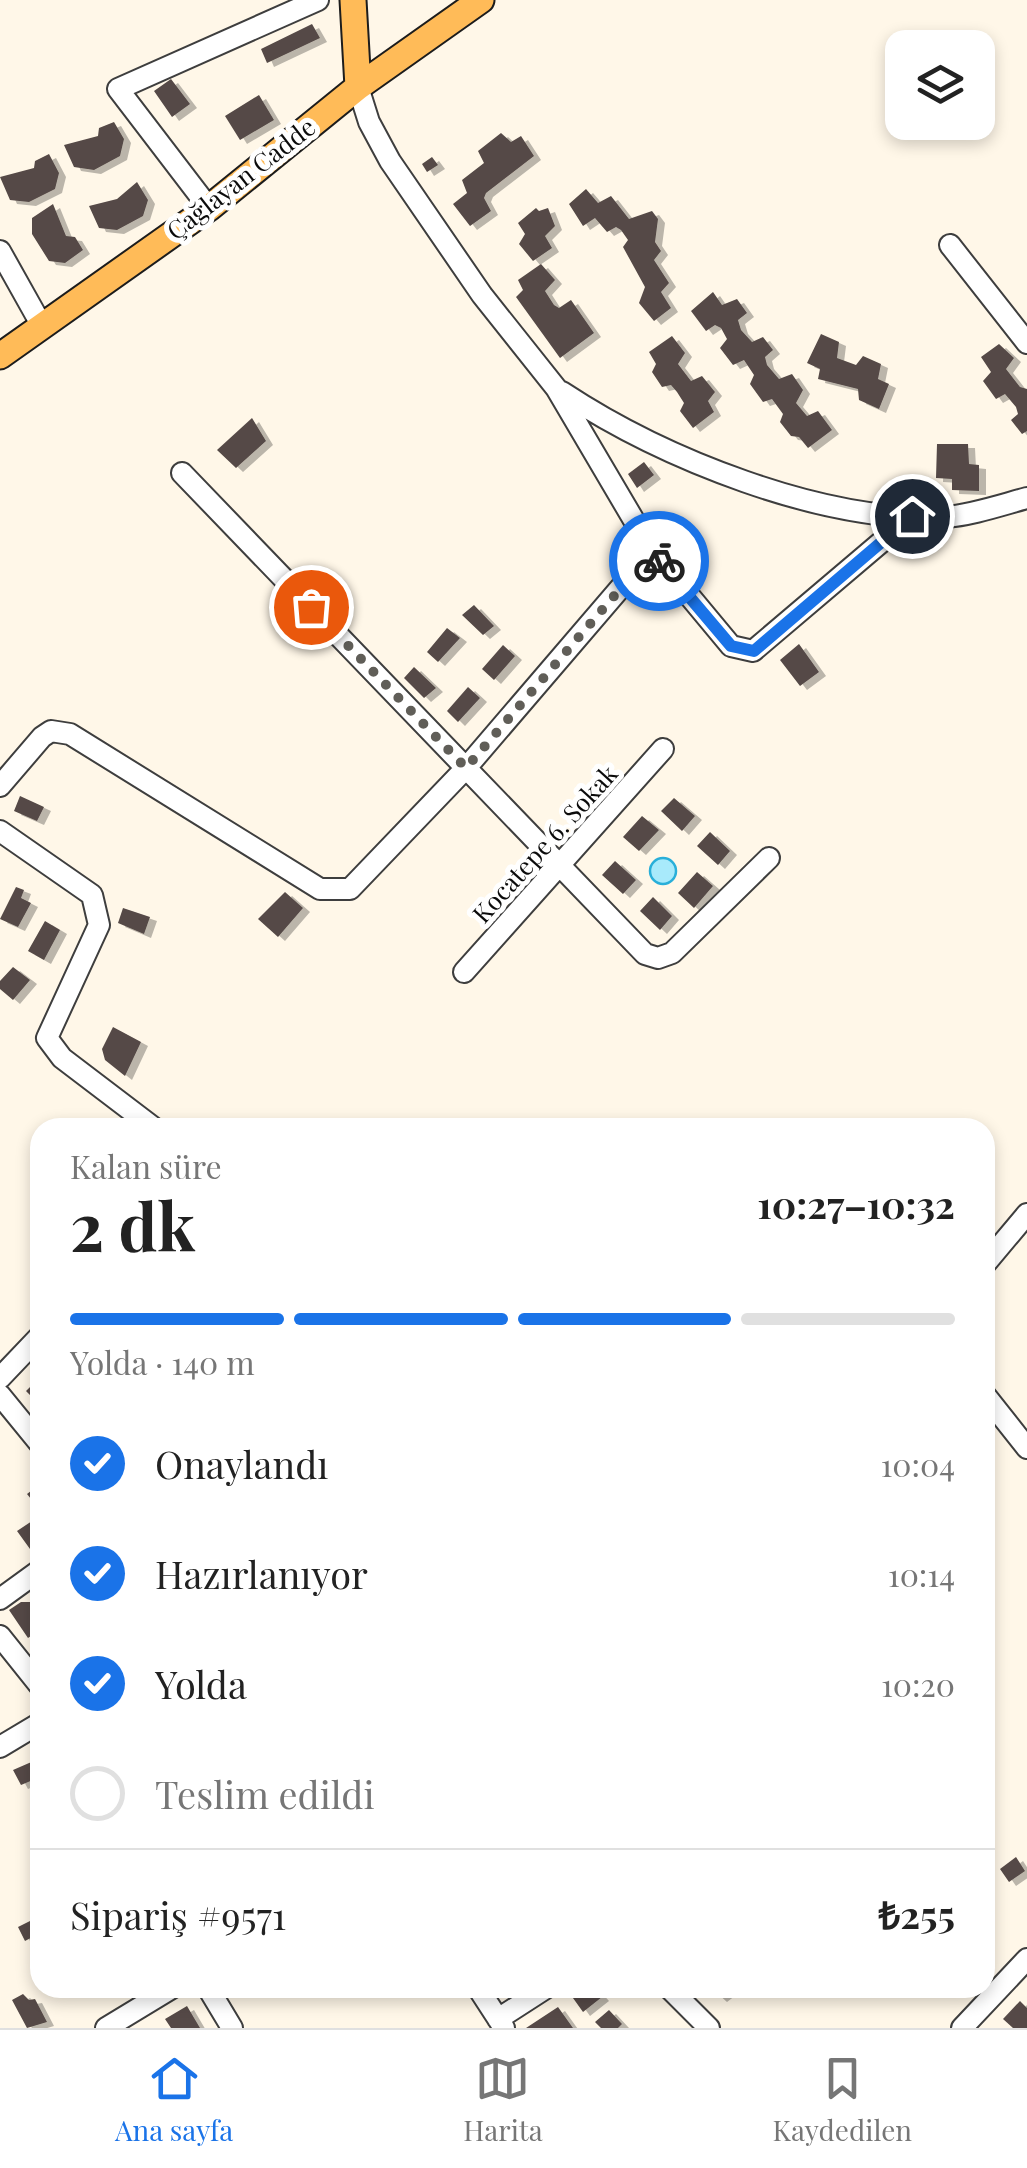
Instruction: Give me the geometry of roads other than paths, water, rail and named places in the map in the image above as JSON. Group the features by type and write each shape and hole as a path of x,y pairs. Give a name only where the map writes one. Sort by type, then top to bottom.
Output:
{"main road":[{"path":"352,0 358,86"},
{"name":"Çağlayan Cadde","path":"0,356 210,208 358,86 481,0"}],"street":[{"path":"210,208 118,89 318,0"},
{"path":"358,86 369,122 390,161 482,295 556,388 652,552 731,646 754,651 912,516"},
{"path":"950,246 1027,343"},
{"path":"0,251 42,326"},
{"path":"556,388 613,426 716,473 826,502 912,516 947,517 1027,498"},
{"path":"182,473 645,954 658,958 672,953 768,858"},
{"path":"0,786 42,736 51,731 70,734 320,890 350,889 466,768 652,552"},
{"name":"Kocatepe 6. Sokak","path":"464,972 663,749"},
{"path":"0,831 92,895 98,925 48,1038 62,1058 141,1118"},
{"path":"995,1252 1027,1214"},
{"path":"0,1378 30,1346"},
{"path":"0,1394 30,1432"},
{"path":"995,1408 1027,1448"},
{"path":"0,1599 30,1577"},
{"path":"0,1636 30,1674"},
{"path":"0,1747 30,1729"},
{"path":"995,1993 1027,1959"},
{"path":"106,2028 156,1998"},
{"path":"214,1998 232,2028"},
{"path":"485,1998 501,2023 533,1998"},
{"path":"679,1998 710,2028"},
{"path":"962,2028 990,1998"}],"water":[{"path":"663,858 672,862 676,871 672,880 663,884 654,880 650,871 654,862"}]}
